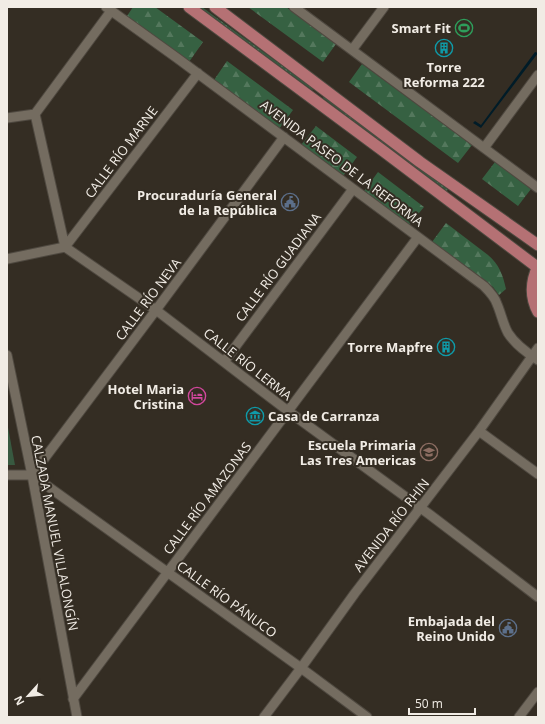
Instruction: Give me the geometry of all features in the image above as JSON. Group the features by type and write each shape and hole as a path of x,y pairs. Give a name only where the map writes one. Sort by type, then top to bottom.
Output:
{"main road":[{"path":"189,7 538,266 533,280 532,294 535,307 538,312"},
{"path":"214,7 420,162 538,245"}],"street":[{"path":"294,7 538,188"},
{"path":"352,50 384,7"},
{"path":"7,118 35,114 108,9"},
{"name":"AVENIDA PASEO DE LA REFORMA","path":"108,9 198,73 484,286 497,302 509,333 517,344 535,358"},
{"name":"CALLE RÍO MARNE","path":"65,247 198,73"},
{"path":"484,148 538,75"},
{"path":"7,259 65,247 35,114"},
{"name":"CALLE RÍO NEVA","path":"32,475 284,137"},
{"name":"CALLE RÍO GUADIANA","path":"224,362 353,189"},
{"name":"CALLE RÍO AMAZONAS","path":"73,699 418,237"},
{"name":"CALLE RÍO LERMA","path":"65,247 156,310 288,411 538,597"},
{"name":"AVENIDA RÍO RHIN","path":"264,717 355,593 535,358 538,348"},
{"name":"CALZADA MANUEL VILLALONGÍN","path":"7,355 32,475 77,717"},
{"path":"479,431 538,474"},
{"path":"7,475 32,475"},
{"name":"CALLE RÍO PÁNUCO","path":"32,475 367,717"},
{"path":"519,717 538,692"}],"green space":[{"path":"133,7 155,7 203,42 189,62 127,16"},
{"path":"199,7 202,7 314,89 312,90"},
{"path":"248,7 286,7 336,44 323,62"},
{"path":"227,61 293,110 279,129 214,80"},
{"path":"362,64 472,145 458,163 349,82"},
{"path":"324,96 448,189 447,191 323,98"},
{"path":"316,126 357,157 343,176 301,145"},
{"path":"495,162 531,189 518,206 482,179"},
{"path":"378,172 424,207 409,225 364,191"},
{"path":"446,223 488,255 498,266 506,289 499,295 486,281 432,242"},
{"path":"7,422 15,465 7,465"}],"water":[{"path":"535,52 538,53 481,128 473,123 475,121 481,125"}],"place":[{"name":"Smart Fit","path":"464,28"},
{"name":"Torre Reforma 222","path":"444,48"},
{"name":"Procuraduría General de la República","path":"290,202"},
{"name":"Torre Mapfre","path":"446,347"},
{"name":"Hotel Maria Cristina","path":"197,396"},
{"name":"Casa de Carranza","path":"255,416"},
{"name":"Escuela Primaria Las Tres Americas","path":"429,452"},
{"name":"Embajada del Reino Unido","path":"508,628"}]}
